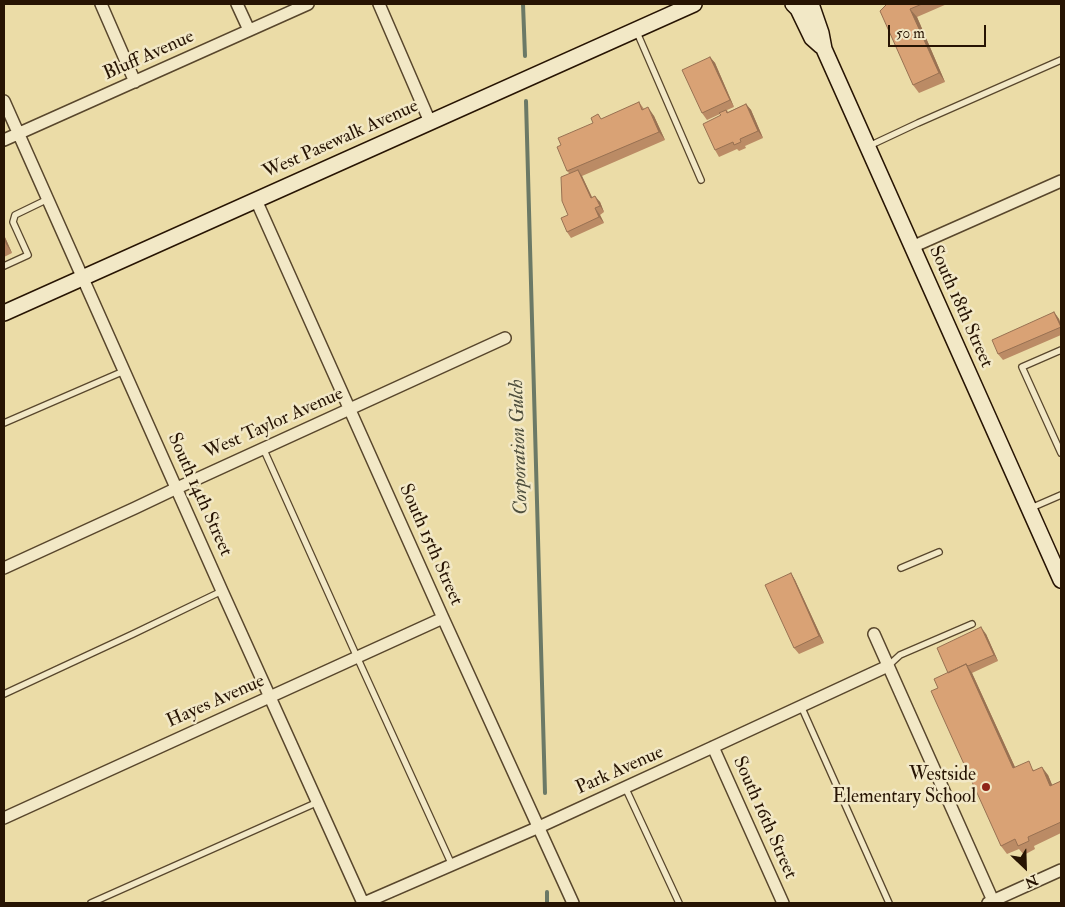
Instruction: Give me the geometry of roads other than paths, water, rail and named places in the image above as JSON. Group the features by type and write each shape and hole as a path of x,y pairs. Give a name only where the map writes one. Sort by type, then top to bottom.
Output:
{"street":[{"path":"101,4 135,82"},
{"path":"237,4 249,30"},
{"name":"Bluff Avenue","path":"4,140 308,4"},
{"path":"379,4 430,122"},
{"name":"West Pasewalk Avenue","path":"4,313 694,4"},
{"name":"South 18th Street","path":"793,4 798,9 812,38 824,49"},
{"name":"South 18th Street","path":"811,4 821,33 824,49 1061,580"},
{"name":"South 14th Street","path":"4,101 222,591 364,903"},
{"path":"912,247 1061,182"},
{"name":"South 15th Street","path":"256,200 573,903"},
{"name":"West Taylor Avenue","path":"4,568 505,338"},
{"name":"Hayes Avenue","path":"5,815 443,618"},
{"path":"874,634 992,902 1061,870"},
{"name":"Park Avenue","path":"364,903 539,827 888,666"},
{"name":"South 16th Street","path":"713,747 783,903"}],"lane":[{"path":"636,30 700,180"},
{"path":"867,147 1061,60"},
{"path":"4,266 28,255 13,222 16,214 48,199"},
{"path":"1061,351 1022,367 1061,453"},
{"path":"4,423 124,371"},
{"path":"263,448 452,865"},
{"path":"1029,509 1061,495"},
{"path":"901,568 939,552"},
{"path":"4,694 222,591"},
{"path":"888,666 900,655 972,624"},
{"path":"801,706 889,903"},
{"path":"625,788 679,903"},
{"path":"91,903 318,802"}],"waterway":[{"name":"Corporation Gulch","path":"523,4 525,56"},
{"name":"Corporation Gulch","path":"526,101 545,793"},
{"name":"Corporation Gulch","path":"547,892 547,903"}],"place":[{"name":"Westside Elementary School","path":"986,787"}]}
